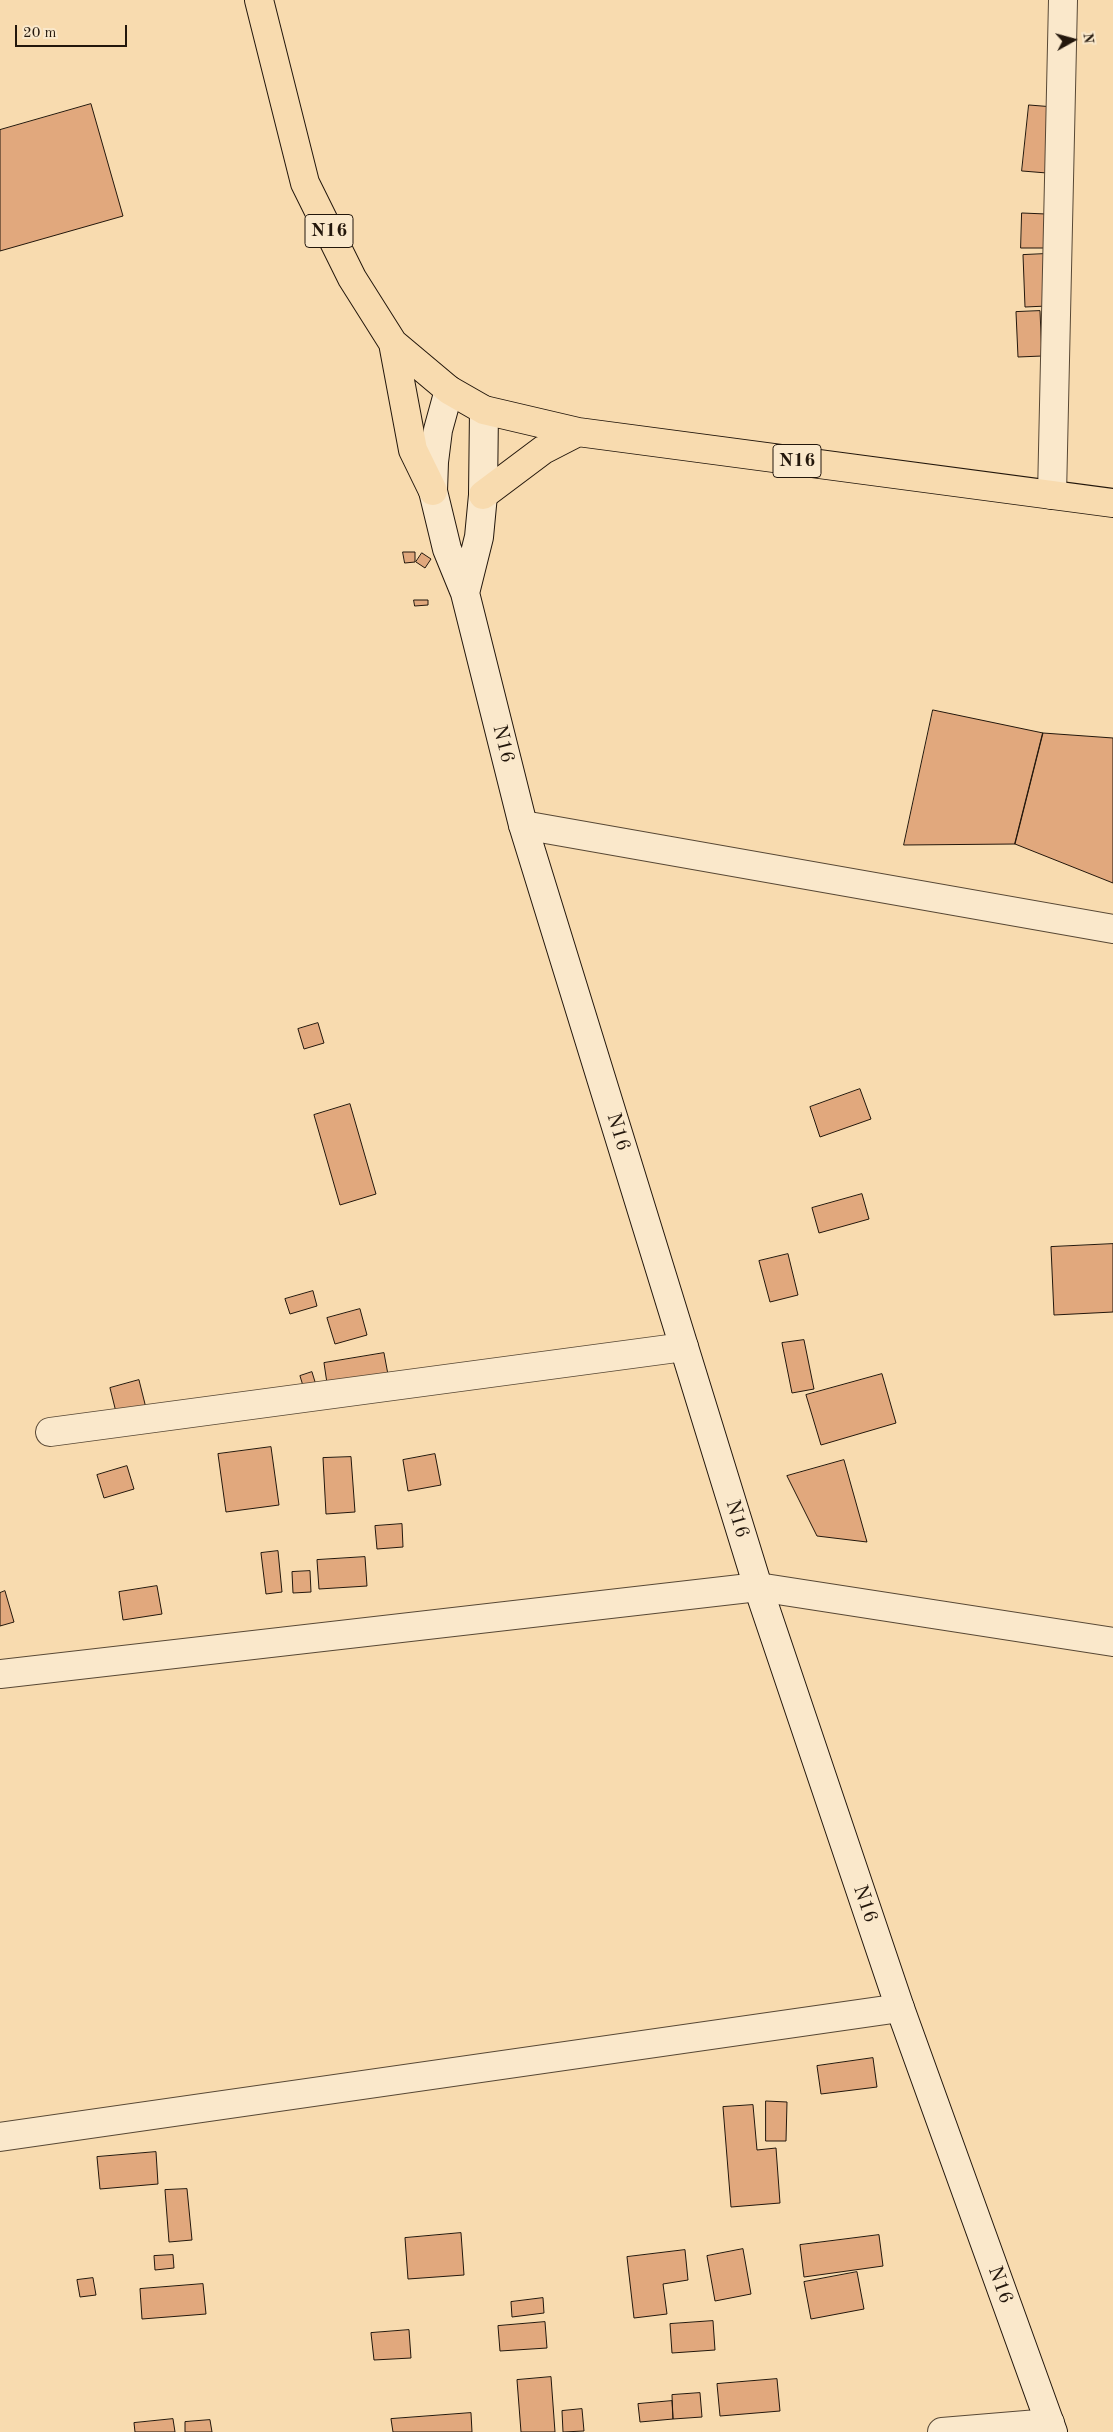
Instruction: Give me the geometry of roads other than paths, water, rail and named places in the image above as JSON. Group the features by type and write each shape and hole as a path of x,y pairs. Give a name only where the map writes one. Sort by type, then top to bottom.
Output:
{"main road":[{"name":"N16","path":"260,0 305,183 352,278 393,343 449,390 484,410 578,432 1113,503"},
{"path":"393,343 413,450 434,491"},
{"path":"483,495 543,450 578,432"}],"street":[{"path":"1052,495 1063,0"},
{"name":"N16","path":"449,390 438,430 434,462 434,491 448,549 465,593 523,825 758,1588 900,2008 1051,2427"},
{"path":"465,593 479,537 483,495 484,410"},
{"path":"523,825 1113,929"},
{"path":"50,1432 684,1347"},
{"path":"0,1674 758,1588 1113,1642"},
{"path":"0,2137 900,2008"},
{"path":"942,2432 1051,2427"}]}
